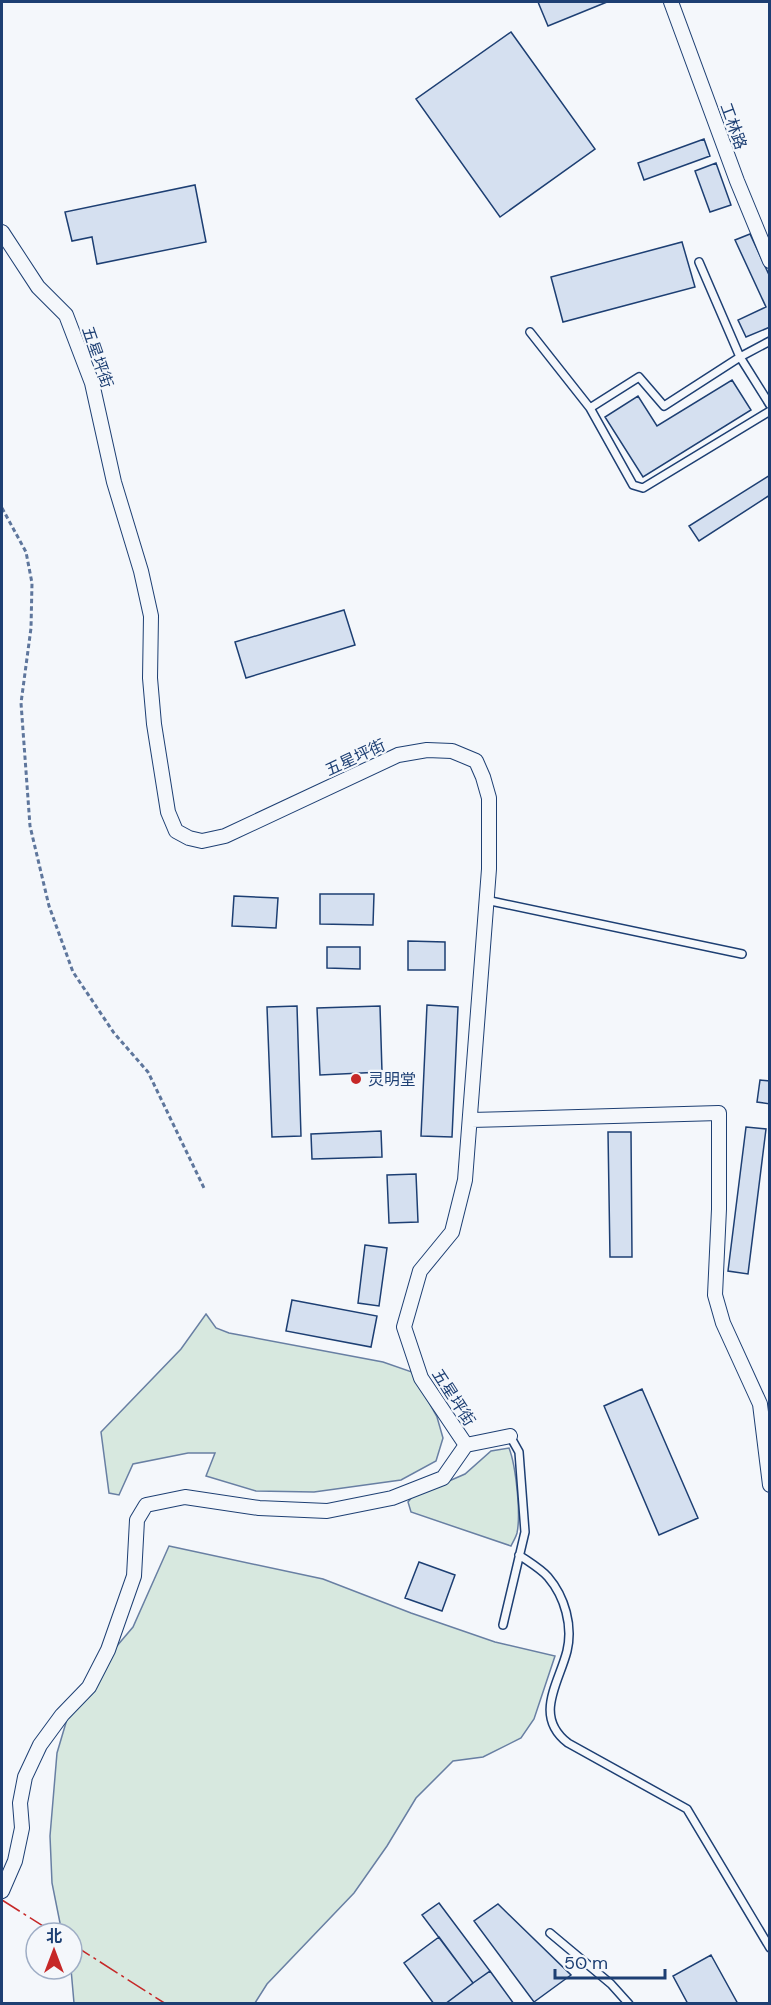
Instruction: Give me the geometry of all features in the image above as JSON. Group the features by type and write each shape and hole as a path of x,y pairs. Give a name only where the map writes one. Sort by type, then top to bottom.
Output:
{"street":[{"name":"工林路","path":"671,2 737,181 770,261"},
{"name":"五星坪街","path":"2,232 38,287 66,315 92,383 114,482 141,571 151,616 150,678 154,723 168,812 176,831 189,838 202,841 225,836 398,755 427,750 452,751 476,761 483,777 489,798 489,869 465,1180 452,1232 420,1270 404,1327 421,1377 466,1445"},
{"path":"471,1120 719,1113 719,1209 715,1295 723,1323 760,1404 770,1485"},
{"path":"2,1891 15,1861 20,1839 22,1828 20,1803 25,1777 40,1745 62,1715 89,1687 108,1650 134,1576 137,1520 146,1505 185,1497 259,1508 327,1511 392,1498 444,1478 466,1445 510,1436"}],"lane":[{"path":"699,262 740,357 770,405"},
{"path":"530,332 590,408 633,485 643,488 770,411"},
{"path":"590,408 639,377 664,406 740,357 770,341"},
{"path":"486,900 742,954"},
{"path":"503,1625 525,1532 519,1452 510,1436"},
{"path":"519,1555 547,1575 560,1596 567,1618 567,1650 549,1709 556,1732 568,1743 687,1809 770,1948"},
{"path":"550,1933 611,1984 629,2004"}],"path":[{"path":"2,508 26,552 32,583 32,628 21,703 30,826 50,906 73,972 114,1033 148,1072 204,1188"}],"shaded area":[{"path":"206,1314 216,1328 229,1333 383,1362 412,1372 437,1417 443,1438 436,1461 401,1480 314,1492 256,1491 206,1476 215,1453 188,1453 133,1464 119,1495 109,1493 101,1432 181,1349"},
{"path":"509,1448 516,1478 518,1503 517,1533 511,1546 411,1512 408,1502 412,1497 465,1474 491,1451"},
{"path":"169,1546 323,1579 495,1642 555,1656 534,1719 521,1738 483,1757 453,1761 416,1798 387,1846 354,1893 267,1984 255,2003 74,2003 72,1981 84,1981 84,1921 60,1921 52,1883 50,1836 57,1753 70,1709 105,1660 133,1627"}],"building":[{"path":"538,2 607,2 548,26"},
{"path":"511,32 595,149 500,217 416,99"},
{"path":"704,139 710,156 644,180 638,163"},
{"path":"716,163 731,205 710,212 695,171"},
{"path":"195,185 206,242 97,264 92,237 72,241 65,212"},
{"path":"750,234 770,277 770,327 746,337 738,320 766,307 735,240"},
{"path":"682,242 695,287 563,322 551,277"},
{"path":"732,380 751,410 643,477 605,417 638,396 657,426"},
{"path":"770,475 770,495 699,541 689,526"},
{"path":"344,610 355,645 246,678 235,642"},
{"path":"320,894 374,894 373,925 320,924"},
{"path":"234,896 278,898 276,928 232,926"},
{"path":"408,941 445,942 445,970 408,970"},
{"path":"327,947 360,947 360,969 327,968"},
{"path":"427,1005 458,1007 452,1137 421,1136"},
{"path":"297,1006 301,1136 272,1137 267,1007"},
{"path":"380,1006 382,1072 320,1075 317,1008"},
{"path":"760,1080 770,1081 770,1104 757,1102"},
{"path":"746,1127 766,1129 748,1274 728,1271"},
{"path":"381,1131 382,1157 312,1159 311,1134"},
{"path":"608,1132 631,1132 632,1257 610,1257"},
{"path":"416,1174 418,1222 389,1223 387,1175"},
{"path":"365,1245 387,1248 379,1306 358,1303"},
{"path":"292,1300 377,1316 371,1347 286,1331"},
{"path":"642,1389 698,1518 659,1535 604,1406"},
{"path":"419,1562 455,1575 442,1611 405,1598"},
{"path":"439,1903 490,1971 473,1983 422,1915"},
{"path":"498,1904 571,1975 534,2002 474,1921"},
{"path":"439,1937 473,1983 445,2004 434,2004 404,1963"},
{"path":"711,1955 738,2004 688,2004 673,1976"},
{"path":"490,1971 514,2004 445,2004 473,1983"}],"power":[{"path":"2,1900 35,1921"},
{"path":"84,1952 166,2004"}],"place":[{"name":"灵明堂","path":"356,1079"}]}
